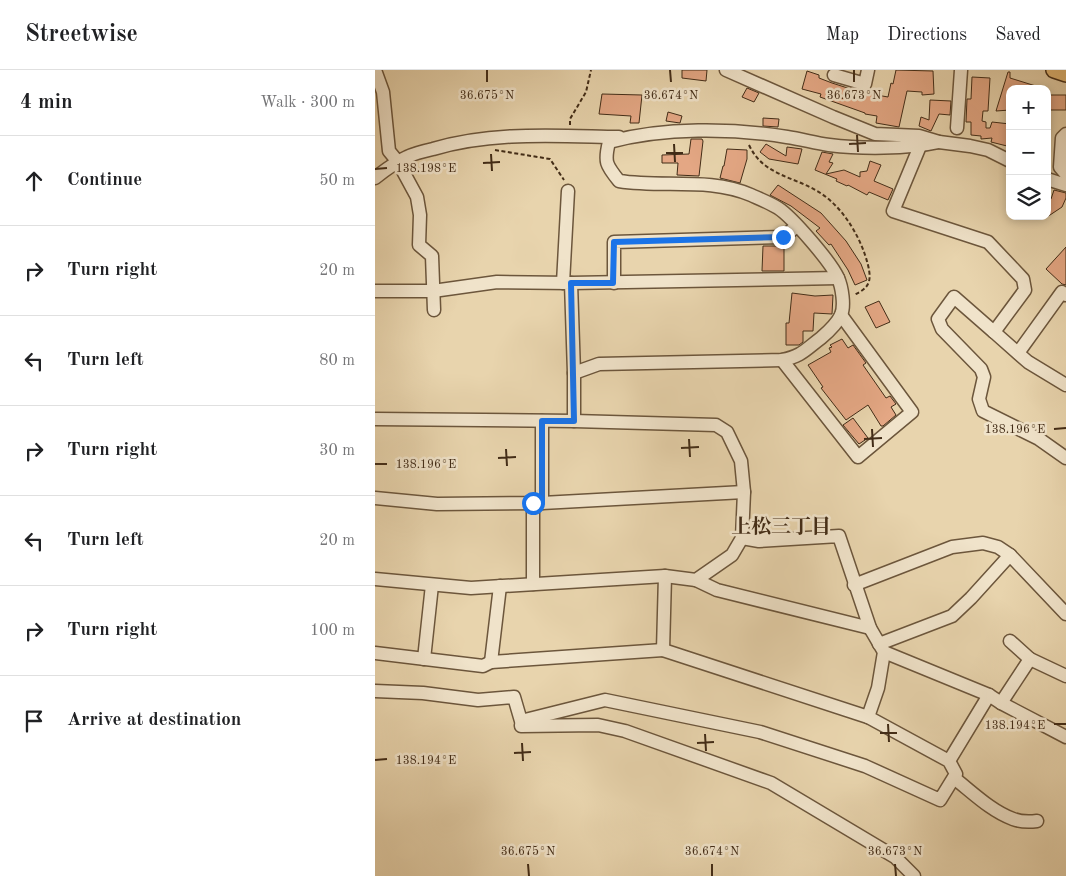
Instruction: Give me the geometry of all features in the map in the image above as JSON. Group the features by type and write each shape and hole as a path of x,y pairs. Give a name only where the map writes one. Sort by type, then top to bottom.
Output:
{"main road":[{"path":"1054,70 1066,74"}],"street":[{"path":"375,70 383,92 389,151 398,162 417,197 420,215 419,245 432,256 433,310"},
{"path":"726,70 875,134 919,136 939,142 988,150 1006,159"},
{"path":"834,75 865,84 868,70"},
{"path":"957,128 961,70"},
{"path":"375,178 408,156 448,144 489,138 538,136 626,137 675,131 745,133 786,137 829,145 864,147 920,146 939,142"},
{"path":"1066,134 1062,138 1059,167 1066,174"},
{"path":"574,373 599,364 782,360 798,356 830,331 841,315 842,300 838,278 819,251 780,209 750,194 717,185 633,184 619,181 608,167 606,154 609,142 626,137"},
{"path":"920,146 893,211 988,242 1023,278 1025,290 994,332"},
{"path":"1051,180 1066,185"},
{"path":"568,191 567,283 574,373 574,421"},
{"path":"613,283 614,242 783,237 797,226"},
{"path":"375,291 433,291 497,282 613,283 838,278"},
{"path":"1018,353 1062,292 1066,295"},
{"path":"1066,384 1028,362 954,297 938,319 942,329 981,369 984,377 979,399 983,411 1039,438 1066,458"},
{"path":"782,360 859,457 912,412 841,315"},
{"path":"375,419 574,421 716,425 727,432 741,461 744,492 742,538 732,555 696,580"},
{"path":"533,584 542,421"},
{"path":"375,498 437,504 537,503 744,492"},
{"path":"742,538 759,540 839,536 870,628 882,648 989,695 1066,737"},
{"path":"855,585 952,547 983,543 998,547 1010,555 1066,614"},
{"path":"882,648 952,616 1010,555"},
{"path":"663,650 665,576"},
{"path":"375,579 471,588 665,576 696,580 717,590 870,628"},
{"path":"424,659 432,585"},
{"path":"491,662 500,586"},
{"path":"1010,641 1030,659 1066,676"},
{"path":"868,717 878,688 882,648"},
{"path":"375,653 483,666 491,662 663,650 868,717 949,761 956,774 940,800 865,766 760,732 605,700 521,721"},
{"path":"1001,703 1030,659"},
{"path":"375,691 423,693 478,700 514,697 521,726 598,725 625,731 771,783 895,857 914,876"},
{"path":"949,761 989,695"},
{"path":"954,778 1013,820 1037,821"}],"path":[{"path":"571,127 570,119 586,92 591,70"},
{"path":"745,133 750,148 760,162 775,174 802,182 819,192 841,211 864,252 869,271 869,280 864,290 842,300"},
{"path":"493,150 550,159 568,186 568,191"}],"building":[{"path":"682,70 707,70 706,81 682,78"},
{"path":"896,70 933,71 934,94 922,95 922,92 907,91 899,127 876,123 877,116 865,114 820,97 821,94 802,89 807,71 819,75 819,78 860,92 888,97"},
{"path":"1008,72 1010,72 1010,78 1033,85 1006,85 1006,110 996,111"},
{"path":"972,77 990,78 988,111 983,111 982,121 986,122 986,128 990,128 992,122 1006,124 1006,146 991,142 992,138 981,139 981,136 971,135 971,122 966,122 967,99 971,99"},
{"path":"747,88 759,93 754,102 742,97"},
{"path":"602,94 642,95 639,123 630,123 631,116 599,114"},
{"path":"1051,95 1066,95 1066,110 1051,110"},
{"path":"930,100 951,101 950,115 939,114 931,131 919,126 921,117 929,120"},
{"path":"668,112 682,116 680,123 666,121"},
{"path":"763,118 779,119 778,127 763,126"},
{"path":"691,139 702,139 703,141 699,176 677,175 678,163 662,163 662,155 689,154"},
{"path":"766,144 786,156 787,147 802,149 798,164 769,159 760,152"},
{"path":"727,149 747,150 747,159 740,183 720,178"},
{"path":"822,152 833,154 829,162 833,163 826,174 844,170 860,177 860,172 867,171 870,161 881,165 874,181 893,189 888,200 869,192 867,195 815,170"},
{"path":"778,185 821,213 846,241 861,264 867,280 855,285 848,270 831,244 829,245 816,231 820,228 791,206 770,195"},
{"path":"1054,190 1066,193 1062,207 1051,214 1051,199"},
{"path":"763,246 784,246 784,271 762,271"},
{"path":"1066,247 1066,285 1062,284 1046,269"},
{"path":"792,293 815,296 833,295 832,314 814,313 813,331 803,331 803,342 799,345 786,345 786,323 789,323"},
{"path":"879,301 890,322 876,328 865,307"},
{"path":"842,339 848,348 853,345 866,363 863,365 886,398 890,396 896,404 891,407 896,415 883,426 881,426 868,405 846,420 821,388 823,387 808,365 831,352 829,348 832,347 830,345"},
{"path":"853,418 868,438 859,444 843,425"}],"district":[{"name":"上松三丁目","path":"781,528"}],"route":[{"path":"533,503 542,503 542,421 574,421 571,283 613,283 614,242 783,237"}]}
